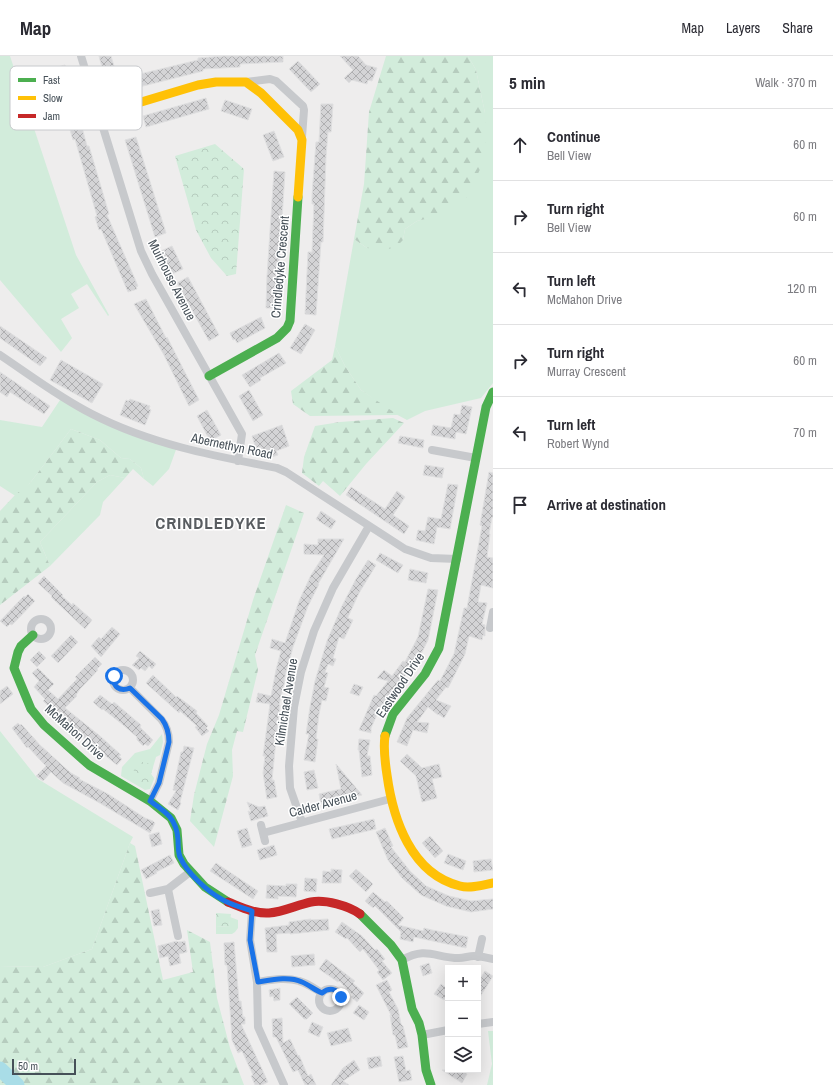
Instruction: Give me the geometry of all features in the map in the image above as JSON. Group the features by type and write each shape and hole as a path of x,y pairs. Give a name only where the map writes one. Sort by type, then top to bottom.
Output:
{"street":[{"name":"Muirhouse Avenue","path":"80,56 83,66"},
{"name":"Crindledyke Crescent","path":"142,102 198,85 216,82 270,80 276,81 303,106 304,110 291,313 287,328 277,338 209,376"},
{"path":"246,82 261,93 298,130 302,140"},
{"name":"Muirhouse Avenue","path":"103,130 141,251 152,274 242,434 238,460"},
{"name":"Abernethyn Road","path":"0,355 64,398 106,421 177,447 276,468 286,472 337,504 405,549 430,558 457,559"},
{"name":"Eastwood Drive","path":"493,392 486,407 440,648 423,677 396,710 387,728 384,746 390,799 406,841 418,860 426,869 443,880 461,886 478,886 493,883"},
{"path":"432,450 476,458"},
{"name":"Kilmichael Avenue","path":"302,822 290,788 289,766 294,707 301,672 314,631 333,588 369,526"},
{"path":"490,628 493,612"},
{"name":"McMahon Drive","path":"33,635 21,646 14,668 31,709 44,724 89,765 150,801 165,812 177,830 179,855 190,872 205,887 224,901 252,911 269,913 312,902 344,906 359,913 391,945 402,960 412,1009 419,1023 422,1035 426,1070 431,1085"},
{"path":"130,688 162,719 169,735 169,742 159,783 150,801"},
{"name":"Calder Avenue","path":"263,833 390,799"},
{"path":"150,893 168,889 190,872"},
{"path":"168,889 178,936"},
{"path":"252,911 250,940 258,982 258,1027 284,1085"},
{"path":"478,957 482,938"},
{"path":"402,960 410,955 421,953 435,953 454,958 478,957 493,959"},
{"path":"258,982 279,979 301,981 322,993"},
{"path":"481,1024 493,1022"},
{"path":"422,1035 445,1031"}],"green space":[{"path":"0,56 10,56 13,66 10,66 10,130 35,130 76,255 109,315 108,316 87,284 71,294 79,308 61,319 72,338 61,352 0,280"},
{"path":"386,56 468,56 476,70 485,113 486,139 483,163 467,197 442,215 417,221 405,229 403,240 397,246 386,250 367,248 354,239 364,184 369,112"},
{"path":"468,56 493,56 493,383 481,398 425,411 407,420 390,411 361,390 345,366 335,346 354,239 367,248 403,240 405,229 417,221 431,217 485,113 476,70"},
{"path":"215,144 244,169 236,274 227,276 211,258 196,230 175,156"},
{"path":"335,346 345,366 361,390 398,415 310,416 293,404 291,391 332,360"},
{"path":"62,397 84,410 177,447 169,469 153,486 144,479 141,468 130,459 121,458 100,440 71,429 30,483 17,497 0,486 0,420 42,427"},
{"path":"393,418 404,423 366,464 340,496 323,481 319,486 302,473 304,457 315,426 340,422"},
{"path":"71,429 100,440 121,458 130,459 141,468 144,479 133,469 125,478 110,475 97,482 40,542 50,566 0,605 0,511 15,495 30,483"},
{"path":"110,475 125,478 103,502 100,515 50,566 40,542 97,482"},
{"path":"286,505 304,513 255,655 258,670 243,732 237,731 232,750 233,776 214,847 190,821 194,795 207,744 219,715 253,600"},
{"path":"0,731 38,779 133,837 92,949 43,967 0,966"},
{"path":"162,734 163,742 160,755 156,757 151,774 154,779 150,789 145,790 121,776 122,767 135,753 150,749"},
{"path":"142,762 151,764 153,767 151,774 154,778 151,783 144,784 137,781 133,774 135,766"},
{"path":"130,843 135,846 163,980 193,972 187,930 210,942 217,998 230,1048 244,1085 0,1085 0,966 43,967 92,949"},
{"path":"216,913 231,914 229,927 216,926"},
{"path":"230,917 238,920 238,928 235,932 232,934 216,934 216,926 229,927"},
{"path":"488,1031 493,1031 493,1085 487,1085 492,1064"}],"building":[{"path":"99,56 111,56 114,66 102,66"},
{"path":"224,56 283,56 283,62 240,64 240,67 203,69 203,71 142,86 142,74 198,60 198,58"},
{"path":"340,56 358,56 366,65 377,68 372,81 368,80 367,84 352,80 349,83 344,78 353,70"},
{"path":"298,61 320,84 311,92 289,69"},
{"path":"206,98 209,109 146,127 143,116"},
{"path":"225,100 252,109 248,120 221,111"},
{"path":"321,104 333,104 331,132 328,132 326,156 323,242 321,242 316,315 305,314 308,252 312,252 314,204 312,204 312,196 316,142 319,142"},
{"path":"70,130 83,130 87,146 89,146 109,214 107,215 138,286 136,287 137,289 128,292 101,229 99,230 95,217 97,216 75,139 73,140"},
{"path":"274,131 284,157 273,161 263,135"},
{"path":"136,137 166,233 155,237 125,140"},
{"path":"274,171 285,172 278,282 278,308 266,308 267,276"},
{"path":"172,246 183,269 172,274 161,251"},
{"path":"188,277 219,335 209,341 177,283"},
{"path":"146,299 199,400 189,406 164,355 134,304"},
{"path":"261,317 265,328 237,343 235,339 233,340 230,333"},
{"path":"305,324 315,330 301,354 290,348"},
{"path":"0,326 47,358 40,366 0,338"},
{"path":"279,353 286,363 260,378 261,380 250,387 242,375"},
{"path":"61,360 103,384 92,403 50,380"},
{"path":"0,372 50,406 44,414 10,392 7,397 0,392"},
{"path":"249,390 263,415 253,421 239,396"},
{"path":"130,399 150,406 149,409 151,410 145,425 120,415 126,400 129,401"},
{"path":"462,405 472,407 466,434 456,432 455,439 431,435 433,425 451,428 454,414 460,415"},
{"path":"207,410 221,435 210,441 197,416"},
{"path":"282,425 289,446 276,451 278,455 268,458 267,455 264,456 261,447 256,449 252,436"},
{"path":"400,436 424,440 423,448 398,443"},
{"path":"425,465 444,468 442,478 423,475"},
{"path":"489,472 493,473 493,518 492,517 489,534 487,557 493,558 493,588 481,585 478,602 487,603 482,624 485,625 485,636 483,635 482,640 469,636 465,654 448,688 446,687 436,700 451,706 444,718 428,707 417,722 429,723 427,733 413,730 407,746 397,742 407,718 438,680 440,681 454,654 464,608 467,608 482,526 480,525"},
{"path":"448,484 458,485 450,529 437,527 434,544 416,540 418,530 425,531 428,517 441,519"},
{"path":"351,487 385,509 397,491 405,497 393,515 409,526 404,534 346,495"},
{"path":"321,511 336,521 331,529 316,519"},
{"path":"318,539 344,539 318,584 293,647 279,705 272,780 274,780 277,797 267,799 263,773 265,756 263,756 270,704 256,702 258,693 271,696 281,651 270,648 272,639 285,643 299,601 311,575 324,555 304,554 304,544 318,545"},
{"path":"380,553 403,565 398,573 376,560"},
{"path":"368,560 376,565 359,593 348,617 353,620 344,639 339,637 333,658 336,659 333,666 328,664 325,672 328,673 324,687 329,688 326,701 322,700 319,714 315,762 304,760 309,734 306,734 315,681 327,641 342,606"},
{"path":"410,569 428,573 426,583 408,580"},
{"path":"44,576 63,595 62,596 72,605 73,603 92,620 85,629 38,583"},
{"path":"428,589 438,590 428,640 417,662 416,661 400,683 403,686 398,684 380,708 371,728 371,733 359,730 374,695 376,696 388,681 377,678 384,670 392,676 403,661 405,662 418,637"},
{"path":"28,594 35,601 12,625 10,624 7,627 0,621 24,596 25,597"},
{"path":"112,627 120,634 101,657 91,646 99,637 101,639"},
{"path":"71,635 78,642 58,663 51,656"},
{"path":"39,651 46,658 37,667 30,660"},
{"path":"140,651 156,664 152,669 149,666 145,671 141,668 139,670 132,665 139,658 136,656"},
{"path":"95,657 102,664 80,689 76,695 77,696 65,708 121,755 119,756 122,759 117,765 55,715 56,713 43,701 45,699 34,687 39,681 32,673 38,668 54,684 48,690 58,699 77,679 75,677"},
{"path":"153,675 176,697 177,696 197,711 196,713 208,726 206,728 209,731 202,736 195,727 197,726 180,711 179,713 146,683"},
{"path":"354,684 363,687 359,696 350,693"},
{"path":"7,686 13,694 0,704 0,691"},
{"path":"100,695 112,704 114,702 141,725 140,727 153,740 148,746 145,744 143,746 137,740 137,737 93,702"},
{"path":"18,723 20,725 21,724 40,745 63,766 80,778 79,779 108,794 145,818 153,821 155,823 150,833 63,783 51,772 43,781 36,776 46,766 28,747 27,748 12,728"},
{"path":"359,739 370,740 367,756 370,756 372,775 362,777 358,750"},
{"path":"184,746 194,748 178,810 168,804 176,791 173,790 181,752 183,752"},
{"path":"407,754 422,768 439,764 442,777 432,779 437,798 422,802 416,776 400,761"},
{"path":"336,764 362,795 321,804 319,794 341,789"},
{"path":"314,770 318,788 307,790 304,772"},
{"path":"247,802 259,807 265,806 268,816 251,821 248,811 251,812"},
{"path":"374,819 376,829 332,839 329,829"},
{"path":"247,828 252,845 242,848 237,831"},
{"path":"385,828 393,846 391,847 410,871 426,886 449,896 471,901 493,899 493,909 471,912 446,906 421,895 402,878 388,860 376,832"},
{"path":"159,832 162,844 152,847 149,835"},
{"path":"430,836 443,851 435,858 422,843"},
{"path":"274,845 277,855 260,860 257,850"},
{"path":"448,854 466,861 463,870 444,863"},
{"path":"170,855 174,863 146,879 141,870"},
{"path":"491,859 493,870 474,872 473,861"},
{"path":"216,863 258,891 253,899 210,871"},
{"path":"331,869 342,870 341,883 322,883 323,871 331,872"},
{"path":"356,869 373,884 366,892 349,876"},
{"path":"305,878 317,879 316,892 304,891"},
{"path":"286,884 297,884 296,897 278,896 278,899 266,898 267,885 286,886"},
{"path":"373,892 385,902 387,901 404,918 398,925 423,931 424,928 468,937 466,948 414,937 413,942 400,939 401,932 375,906 373,908 365,901"},
{"path":"159,909 162,925 154,926 151,911"},
{"path":"311,919 328,919 329,930 276,934 277,952 267,952 265,928 289,925 289,922"},
{"path":"342,922 362,936 375,950 377,949 385,959 382,961 392,973 383,980 377,972 379,970 363,949 360,952 347,938 346,939 335,932"},
{"path":"177,941 185,941 187,952 179,954 181,963 170,966 168,956 160,958 158,946"},
{"path":"234,942 239,1001 241,1001 243,1017 245,1017 245,1024 241,1024 268,1082 262,1085 255,1085 251,1076 253,1075 242,1051 238,1053 232,1040 224,943"},
{"path":"314,954 315,965 292,967 291,956"},
{"path":"326,959 355,981 353,983 364,993 357,1002 351,997 353,995 339,981 338,982 319,969"},
{"path":"429,963 432,973 423,976 420,966"},
{"path":"485,971 493,976 481,995 481,977"},
{"path":"387,980 392,990 389,992 398,1009 408,1047 398,1049 395,1035 393,1035 390,1015 392,1017 376,985"},
{"path":"441,984 445,987 444,1000 434,994"},
{"path":"280,988 280,1000 274,1001 273,996 270,997 269,990"},
{"path":"297,997 313,1013 307,1019 304,1019 289,1004"},
{"path":"359,1005 369,1012 364,1020 353,1013"},
{"path":"282,1018 283,1043 290,1039 308,1076 311,1074 316,1085 305,1085 298,1070 293,1072 276,1037 273,1037 272,1019"},
{"path":"312,1022 323,1027 319,1037 308,1032"},
{"path":"348,1028 352,1041 331,1046 327,1033"},
{"path":"380,1056 382,1066 369,1069 367,1058"},
{"path":"403,1056 406,1071 410,1070 412,1080 399,1082 394,1057"},
{"path":"354,1060 360,1070 343,1081 349,1085 331,1085 343,1068"},
{"path":"447,1073 467,1074 462,1083"}],"waterway":[{"path":"0,1069 17,1085"}],"traffic: fast":[{"path":"209,376 277,338 287,328 290,321 298,197"},
{"path":"385,736 393,714 425,674 439,648 486,407 493,392"},
{"path":"33,635 21,646 14,668 31,709 44,725 89,765 150,801 171,818 177,830 179,855 184,864 205,887 228,902"},
{"path":"360,914 391,945 402,960 412,1009 419,1023 422,1035 426,1070 431,1085"}],"traffic: slow":[{"path":"142,102 198,85 216,82 246,82 261,93 298,130 302,140 298,197"},
{"path":"385,736 384,751 394,809 407,842 417,857 429,870 443,880 460,886 472,887 493,883"}],"traffic: jam":[{"path":"228,902 253,911 269,913 311,902 323,901 343,906 360,914"}],"district":[{"name":"CRINDLEDYKE","path":"211,522"}],"route":[{"path":"114,676 115,686 120,690 130,688 162,719 165,724 169,735 169,742 159,783 150,801 171,818 177,830 179,855 190,872 212,893 224,901 252,911 250,940 251,952 258,982 279,979 301,981 322,993 327,989 337,991 341,997"}]}
